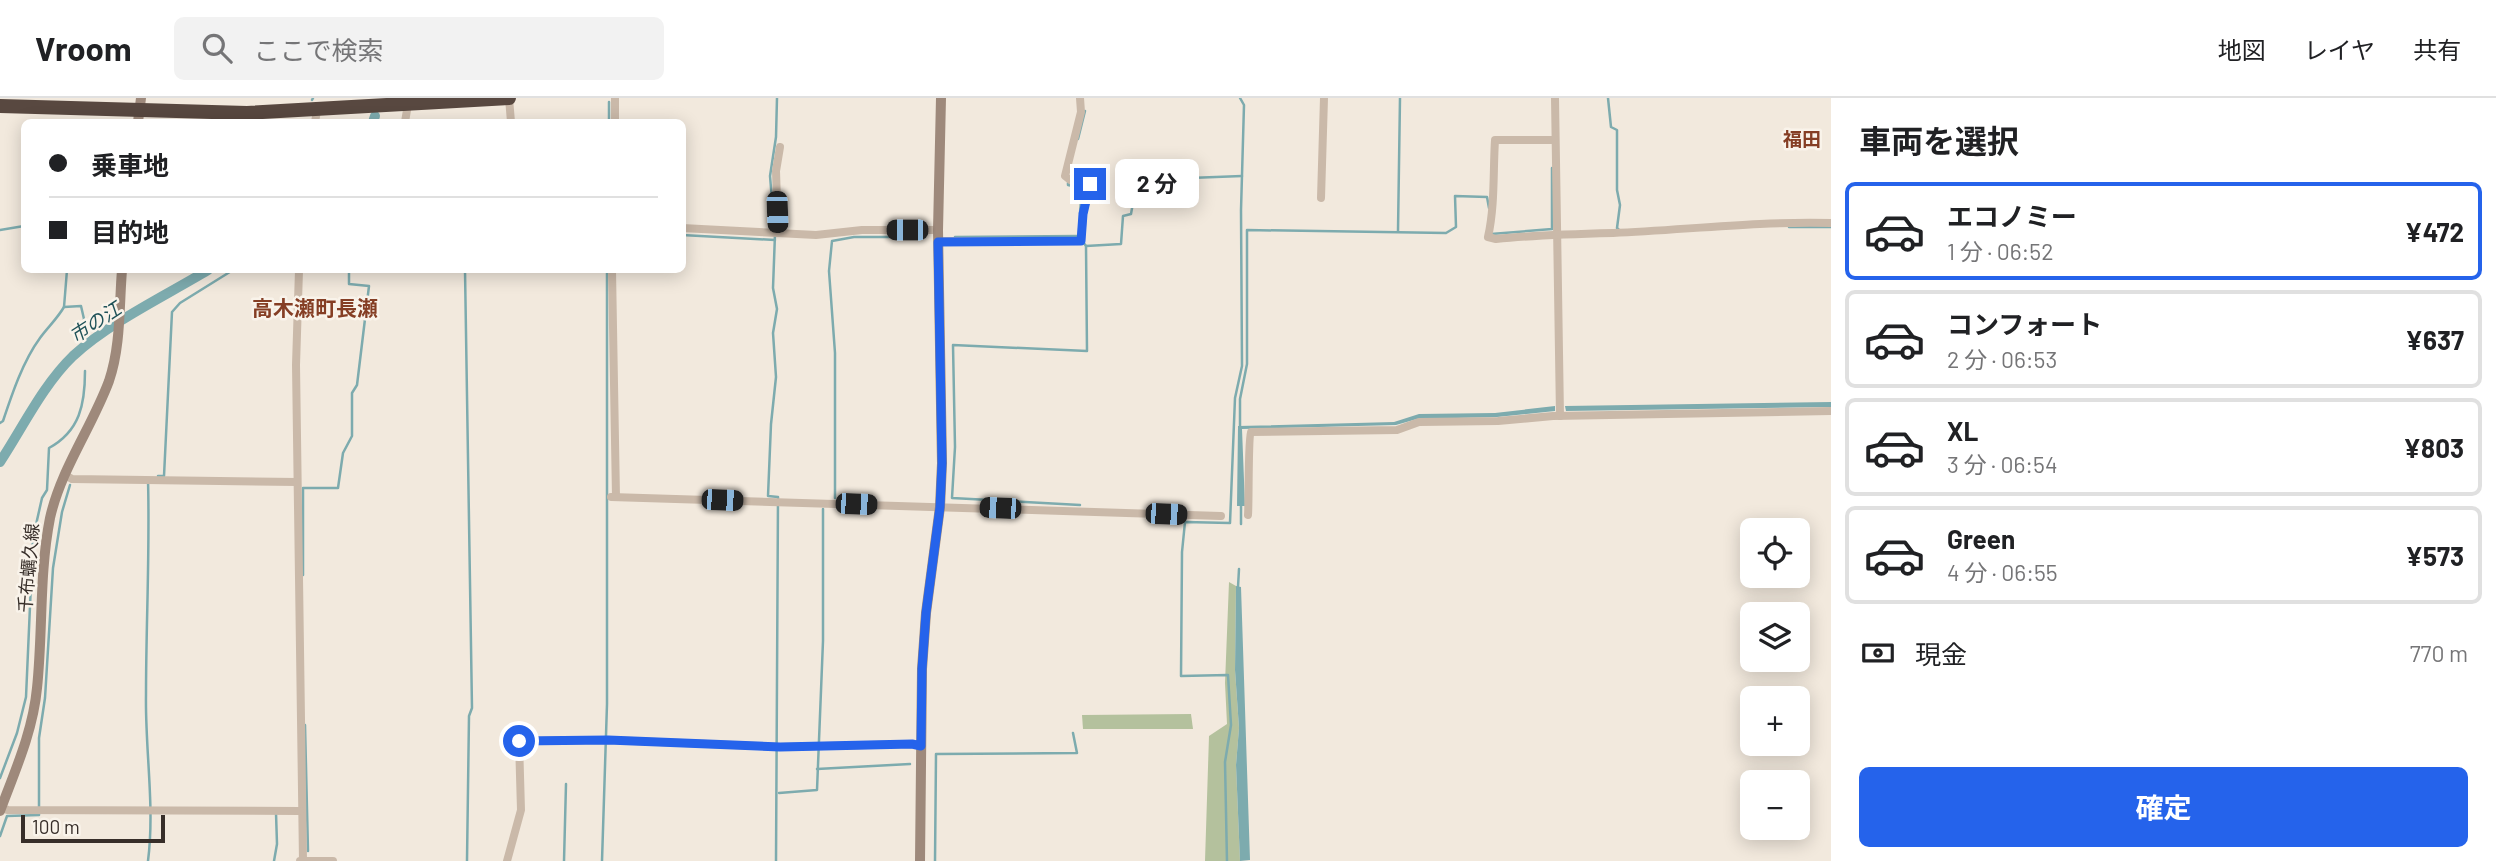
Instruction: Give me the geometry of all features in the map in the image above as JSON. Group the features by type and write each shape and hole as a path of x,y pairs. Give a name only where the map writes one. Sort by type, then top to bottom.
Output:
{"highway":[{"path":"0,106 316,117 359,103 408,104 509,98"}],"street":[{"path":"509,98 511,119"},
{"path":"615,98 615,119"},
{"path":"920,861 922,669 926,613 940,507 942,463 938,236 941,98"},
{"path":"686,228 816,235 862,230 938,236 1081,237 1090,184 1068,178 1081,112 1080,98"},
{"path":"1321,198 1324,98"},
{"path":"1555,98 1552,140 1557,233 1559,411"},
{"path":"406,119 408,104"},
{"path":"1552,140 1495,140 1492,217 1488,237 1496,239 1557,233 1621,232 1731,224 1831,223"},
{"path":"775,233 776,171 780,147"},
{"name":"千布蠣久線","path":"0,809 30,729 37,690 50,518 65,475 110,378 118,335 122,273"},
{"path":"299,273 296,365 302,861 333,861"},
{"path":"612,273 614,497 1221,516"},
{"path":"1248,516 1251,464 1248,437 1251,432 1398,430 1419,422 1498,421 1559,411 1831,411"},
{"path":"65,475 72,479 297,482"},
{"path":"507,861 521,810 519,741 606,740 777,747 921,746"},
{"path":"0,809 300,811"}],"green space":[{"path":"1229,582 1236,586 1235,670 1239,728 1236,765 1240,861 1205,861 1209,736 1227,724 1225,683"},
{"path":"1191,714 1193,729 1083,729 1082,715"}],"water":[{"path":"1831,402 1831,407 1566,411 1565,406"},
{"path":"1555,406 1555,411 1497,417 1417,419 1396,425 1242,429 1245,506 1237,506 1238,426 1394,422 1419,414 1495,413"},
{"path":"1236,586 1241,587 1250,860 1240,861 1236,765 1239,728 1235,670"}],"waterway":[{"path":"774,224 770,176 776,137 777,98"},
{"path":"1227,861 1225,762 1231,725 1228,675 1181,676 1182,552 1185,522 1230,523 1235,398 1242,366 1241,210 1244,105 1240,98"},
{"path":"1398,231 1400,98"},
{"path":"1608,98 1611,127 1617,130 1619,230"},
{"path":"609,102 609,119"},
{"path":"1078,139 1085,111"},
{"path":"1491,234 1552,229 1552,168"},
{"path":"1086,246 1121,244 1123,216 1131,214 1137,180 1242,176"},
{"path":"1068,183 1082,188 1080,213"},
{"path":"1240,427 1240,399 1247,364 1247,230 1446,233 1456,227 1455,196 1487,197 1489,208"},
{"path":"0,230 21,226"},
{"path":"1789,227 1831,227"},
{"path":"775,234 773,288 777,309 773,333 776,377 768,496 778,497 776,861"},
{"path":"686,235 775,240"},
{"path":"955,237 1078,236"},
{"path":"835,498 835,353 829,271 832,241 854,237 925,237"},
{"path":"1080,505 952,498 955,447 953,345 1087,351 1086,246 1083,242"},
{"path":"64,307 67,273"},
{"name":"市の江","path":"0,462 43,393 73,356 121,321 203,273"},
{"path":"158,476 164,476 172,312 180,303 228,273"},
{"path":"303,575 303,488 338,488 343,453 352,436 352,393 357,385 369,286 349,284 349,273"},
{"path":"465,273 472,708 469,716 467,861"},
{"path":"602,861 607,704 607,273"},
{"path":"0,423 28,357 64,307 81,306 84,319 82,333"},
{"path":"0,778 17,733 26,697 33,538 42,498 47,490 49,448 68,433 79,416 84,395 85,371"},
{"path":"148,480 148,861"},
{"path":"0,836 7,816 39,815 39,738 45,698 53,568 62,512 70,485"},
{"path":"1241,503 1241,524"},
{"path":"779,793 817,790 823,641 823,509"},
{"path":"1238,587 1239,569"},
{"path":"305,725 308,851"},
{"path":"935,861 936,754 1077,753 1073,733"},
{"path":"817,769 910,764"},
{"path":"564,861 566,784"},
{"path":"274,861 277,844 276,813"}],"district":[{"name":"福田","path":"1802,139"},
{"name":"高木瀬町長瀬","path":"315,309"}],"route":[{"path":"519,741 608,740 780,747 921,746 926,613 940,507 942,463 938,242 1081,241 1083,214 1090,184"}]}
